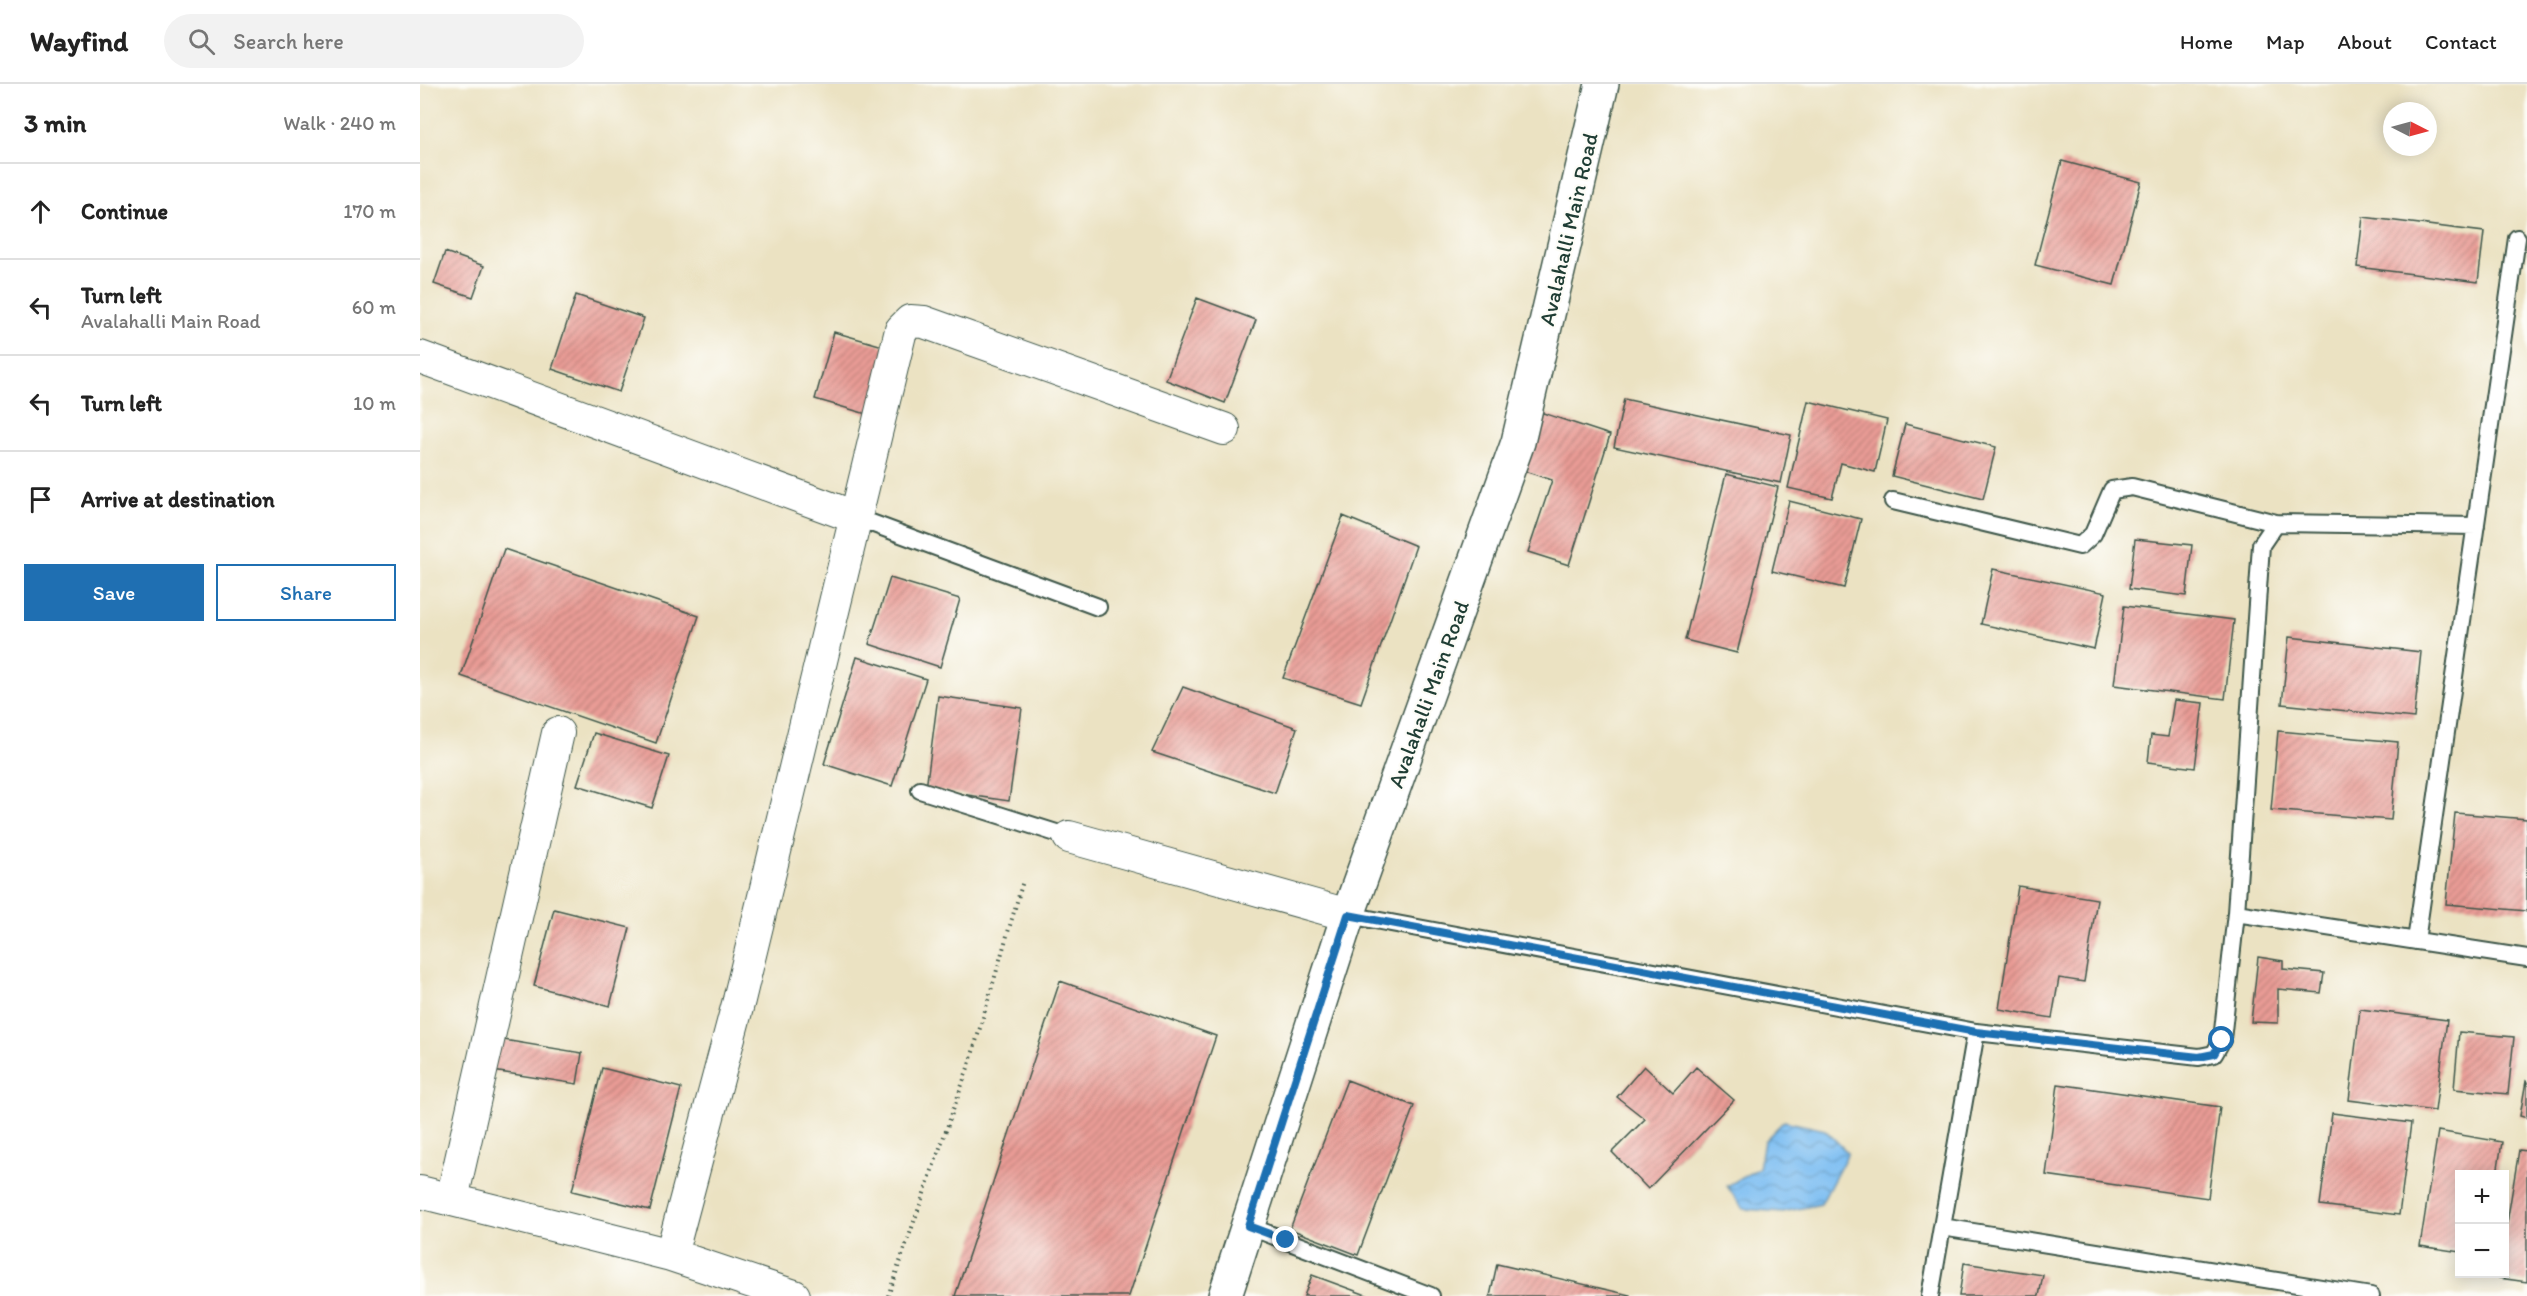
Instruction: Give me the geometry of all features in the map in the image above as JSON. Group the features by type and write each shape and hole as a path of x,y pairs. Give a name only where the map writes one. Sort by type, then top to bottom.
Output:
{"main road":[{"name":"Avalahalli Main Road","path":"1226,1296 1348,915 1518,442 1602,84"}],"street":[{"path":"671,1256 739,1000 901,330 910,321 924,322 1224,429"},
{"path":"420,357 855,517"},
{"path":"452,1199 558,733"},
{"path":"1069,837 1348,915"},
{"path":"420,1192 671,1256 794,1296"}],"lane":[{"path":"2416,941 2517,238"},
{"path":"1893,501 2080,546 2093,534 2112,490 2132,487 2276,523 2476,526"},
{"path":"855,517 1098,607"},
{"path":"1348,915 1976,1032 2199,1057 2214,1054 2222,1040 2236,914 2261,545 2276,523"},
{"path":"920,790 1069,837"},
{"path":"2236,914 2527,958"},
{"path":"1930,1296 1976,1032"},
{"path":"1248,1226 1431,1296"},
{"path":"1942,1227 2372,1296"}],"path":[{"path":"888,1296 969,1062 1023,881"}],"water":[{"path":"1784,1121 1825,1130 1848,1153 1821,1204 1783,1212 1743,1209 1727,1186 1759,1168 1764,1141"}],"building":[{"path":"2062,161 2141,182 2114,285 2035,265"},
{"path":"2363,217 2484,232 2478,282 2357,267"},
{"path":"445,252 484,266 473,297 434,284"},
{"path":"576,295 644,318 619,392 552,369"},
{"path":"1197,298 1256,320 1225,403 1166,380"},
{"path":"834,332 890,348 870,415 815,399"},
{"path":"1624,399 1791,435 1781,483 1614,447"},
{"path":"1808,401 1887,420 1875,472 1841,463 1832,498 1788,488"},
{"path":"1537,411 1610,435 1569,565 1528,552 1552,480 1518,469"},
{"path":"1905,424 1996,447 1983,499 1892,476"},
{"path":"1726,474 1778,487 1737,653 1685,640"},
{"path":"1789,501 1861,519 1844,588 1772,571"},
{"path":"1343,516 1416,546 1361,703 1283,678"},
{"path":"2135,539 2192,545 2186,596 2129,589"},
{"path":"504,549 699,616 656,743 461,676"},
{"path":"1993,569 2106,593 2094,649 1981,624"},
{"path":"890,578 960,599 940,667 869,644"},
{"path":"2124,606 2234,620 2225,699 2114,685"},
{"path":"2289,637 2421,652 2414,718 2282,704"},
{"path":"857,657 926,679 892,786 824,764"},
{"path":"1183,687 1297,728 1275,793 1152,752"},
{"path":"938,696 1022,708 1009,801 926,789"},
{"path":"2174,700 2203,703 2195,768 2148,762 2151,735 2168,737"},
{"path":"2278,731 2398,742 2391,820 2271,810"},
{"path":"594,733 669,756 652,808 577,785"},
{"path":"2455,813 2527,819 2527,911 2446,904"},
{"path":"2018,886 2097,899 2084,982 2059,978 2052,1018 1999,1009"},
{"path":"554,909 630,928 610,1006 534,986"},
{"path":"2258,957 2283,961 2283,969 2324,973 2321,993 2278,989 2278,1023 2251,1022"},
{"path":"1060,981 1216,1036 1129,1296 955,1296"},
{"path":"2360,1009 2447,1020 2435,1111 2349,1100"},
{"path":"2459,1032 2514,1037 2508,1094 2454,1089"},
{"path":"498,1039 582,1053 577,1084 493,1071"},
{"path":"1644,1066 1673,1093 1696,1067 1734,1100 1648,1189 1612,1152 1645,1119 1617,1097"},
{"path":"602,1068 681,1088 650,1210 572,1191"},
{"path":"1347,1080 1414,1106 1358,1255 1290,1229"},
{"path":"2527,1082 2527,1118 2520,1116"},
{"path":"2058,1084 2220,1107 2208,1198 2046,1175"},
{"path":"2332,1113 2411,1123 2399,1215 2320,1205"},
{"path":"2438,1131 2502,1142 2498,1170 2455,1170 2455,1251 2420,1246"},
{"path":"2519,1150 2527,1151 2527,1282 2499,1278 2509,1278 2509,1211"},
{"path":"1964,1263 2043,1275 2039,1296 1959,1296"},
{"path":"1497,1264 1630,1295 1630,1296 1490,1296"},
{"path":"1312,1275 1369,1296 1304,1296"}],"route":[{"path":"1286,1240 1248,1226 1348,915 1976,1032 2199,1057 2214,1054 2222,1040"}]}
